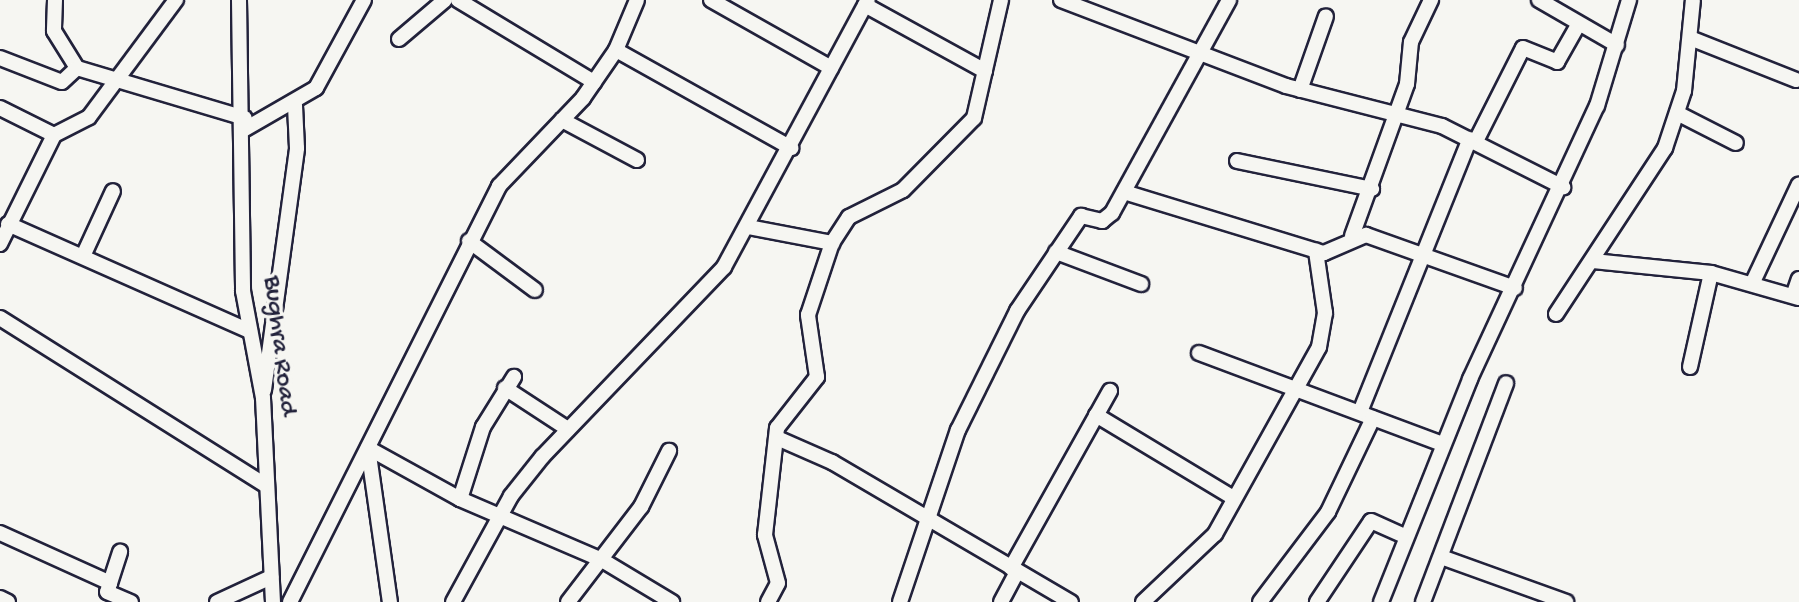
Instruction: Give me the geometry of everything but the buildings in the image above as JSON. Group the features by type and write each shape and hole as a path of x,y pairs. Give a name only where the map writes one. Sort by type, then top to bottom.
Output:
{"street":[{"path":"55,0 54,31 77,68 119,78 245,123 295,105 338,55 364,0"},
{"path":"0,108 54,135 77,128 119,78 176,0"},
{"name":"Bughra Road","path":"239,0 245,123 243,291 263,398 273,602"},
{"path":"399,39 445,0"},
{"path":"458,0 594,82"},
{"path":"711,0 831,68"},
{"path":"768,602 778,583 765,535 777,438 783,411 817,377 808,315 832,243 849,217 903,190 974,118 985,71 988,33 1001,0"},
{"path":"1061,0 1198,55 1300,90 1473,140 1563,187"},
{"path":"900,602 989,362 1081,216 1105,220 1124,192 1229,0"},
{"path":"1352,236 1372,189 1392,115 1407,84 1411,42 1431,0"},
{"path":"1539,0 1617,45"},
{"path":"1381,602 1442,444 1563,187 1617,45 1629,0"},
{"path":"1556,314 1665,148 1677,113 1693,0"},
{"path":"290,602 499,186 594,82 616,50 636,1"},
{"path":"453,602 501,515 568,429 724,267 867,3 985,71"},
{"path":"1300,90 1326,16"},
{"path":"1260,602 1328,512 1367,415 1423,257 1473,140 1523,48 1557,62 1578,25"},
{"path":"1690,38 1796,80"},
{"path":"616,50 791,148"},
{"path":"0,58 62,82 77,68"},
{"path":"263,398 280,311 297,148 295,105"},
{"path":"1677,113 1736,143"},
{"path":"562,120 637,160"},
{"path":"0,244 54,135"},
{"path":"1237,161 1372,189"},
{"path":"1752,284 1799,184"},
{"path":"84,254 113,191"},
{"path":"1124,192 1316,251 1352,236 1515,288"},
{"path":"8,224 84,254 250,331"},
{"path":"748,227 832,243"},
{"path":"469,241 535,290"},
{"path":"1143,602 1179,562 1204,549 1292,384 1311,362 1325,324 1316,251"},
{"path":"1056,252 1141,284"},
{"path":"1593,261 1711,273 1796,297 1799,279"},
{"path":"1690,367 1711,273"},
{"path":"0,318 267,486"},
{"path":"1199,353 1292,384 1442,444"},
{"path":"460,499 483,427 509,382 568,429"},
{"path":"1423,602 1444,558 1506,383"},
{"path":"1001,602 1014,570 1110,391"},
{"path":"1096,415 1232,497"},
{"path":"777,438 929,519 1071,602"},
{"path":"368,448 460,499 602,560 672,602"},
{"path":"368,448 390,602"},
{"path":"568,602 641,507 669,451"},
{"path":"1317,602 1371,521 1405,536"},
{"path":"0,533 106,592 131,602"},
{"path":"106,592 120,552"},
{"path":"1444,558 1545,599 1566,602"},
{"path":"217,602 271,577"},
{"path":"0,598 8,602"}]}
